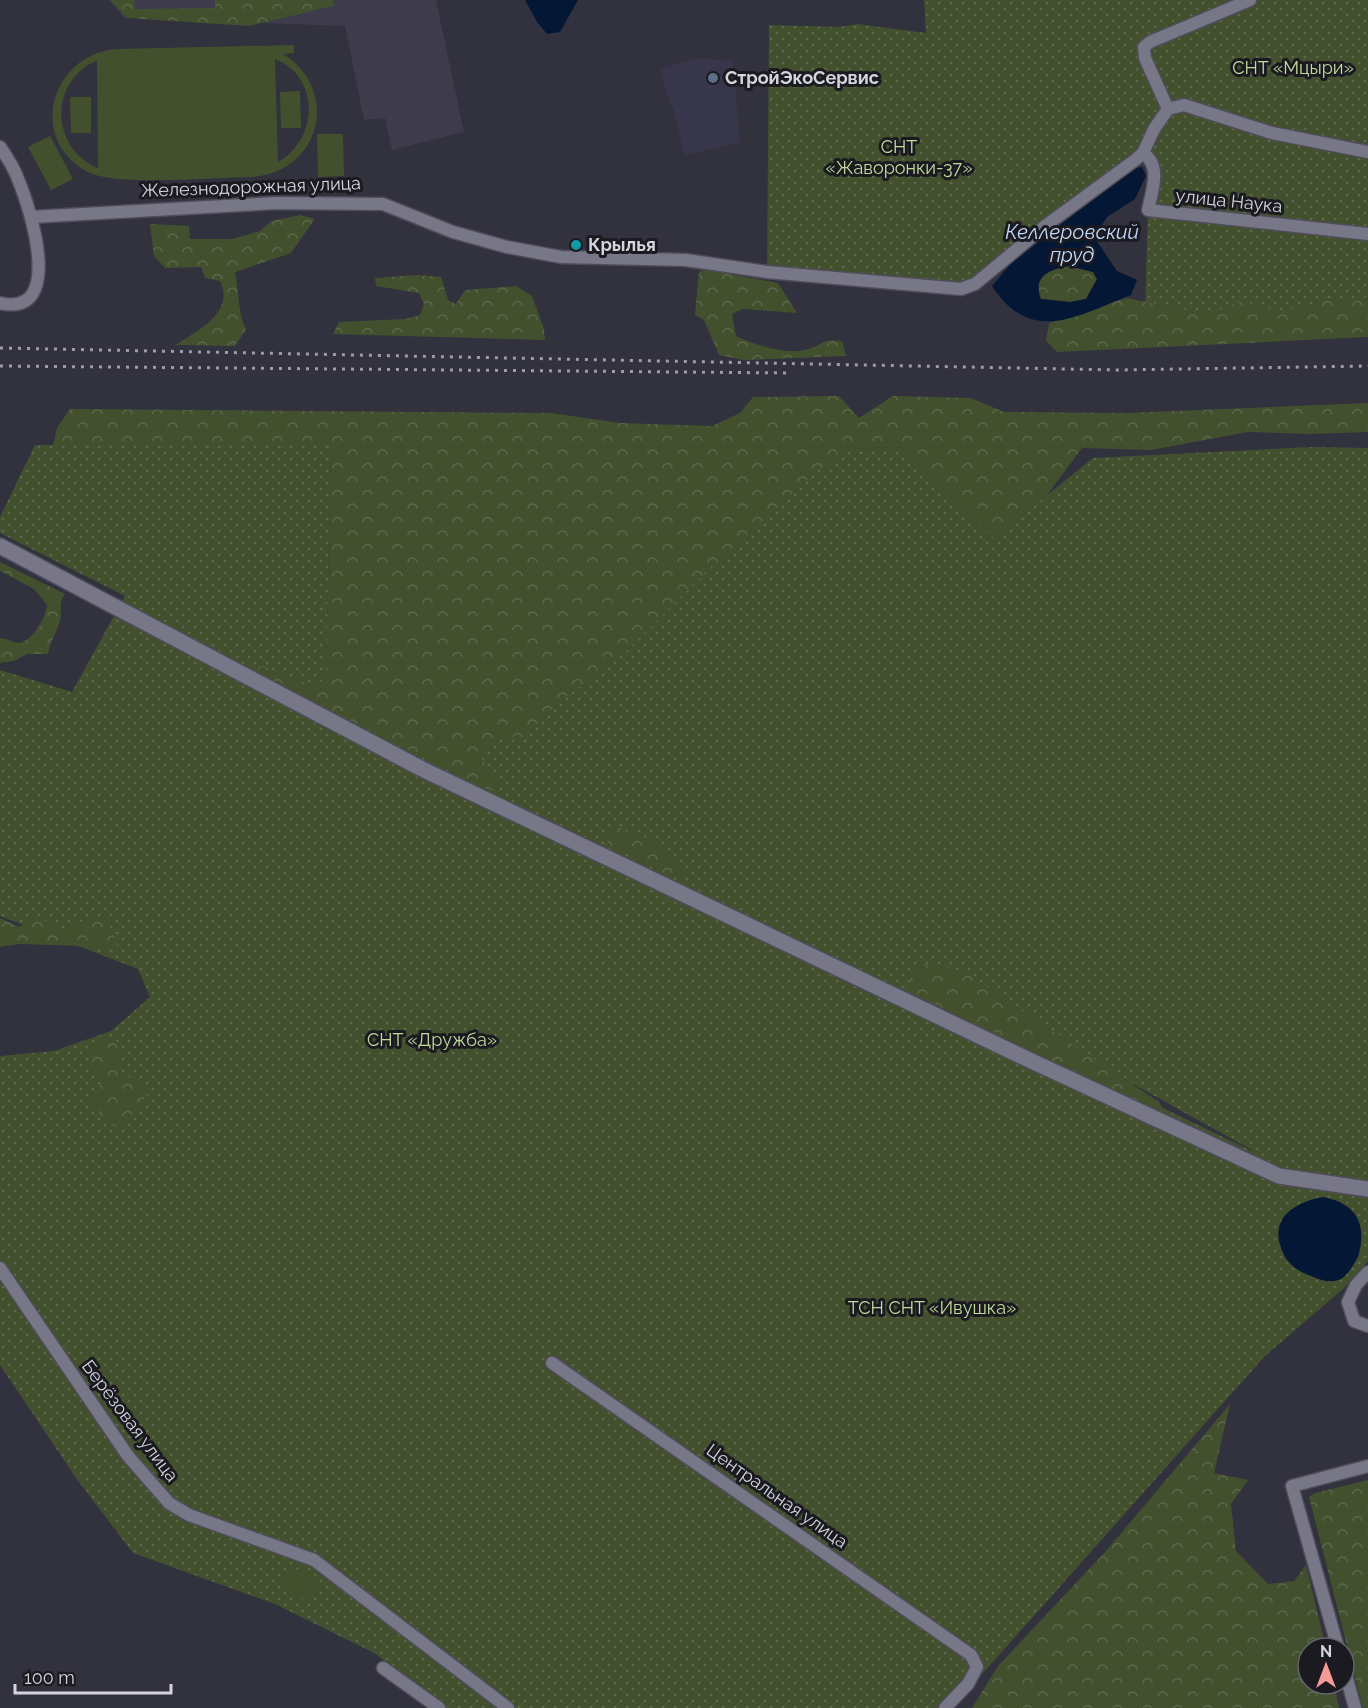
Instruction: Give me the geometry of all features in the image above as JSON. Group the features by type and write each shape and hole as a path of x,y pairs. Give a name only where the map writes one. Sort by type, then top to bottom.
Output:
{"street":[{"path":"1168,110 1145,58 1144,47 1150,42 1250,0"},
{"path":"1143,153 1154,129 1168,110 1177,106 1192,106 1272,133 1368,152"},
{"path":"0,147 19,180 31,217 39,261 36,289 24,302 0,303"},
{"name":"улица Наука","path":"1143,153 1154,164 1148,210 1368,234"},
{"name":"Железнодорожная улица","path":"31,217 276,203 384,204 453,232 561,257 686,260 767,272 895,284 968,288 1143,153"},
{"path":"0,546 422,769 1257,1166 1287,1178 1368,1189"},
{"name":"Берёзовая улица","path":"0,1268 128,1456 170,1503 189,1515 314,1560 508,1708"},
{"path":"1368,1272 1356,1285 1348,1302 1354,1321 1368,1326"},
{"name":"Центральная улица","path":"552,1363 959,1646 976,1662 972,1678 945,1708"},
{"path":"1335,1636 1292,1485 1368,1466"},
{"path":"383,1668 439,1708"}],"shaded area":[{"path":"109,0 436,0 464,132 392,150 385,118 364,120 345,26 124,18"},
{"path":"696,58 733,61 740,143 684,155 661,69"}],"green space":[{"path":"110,0 134,0 135,9 215,8 215,0 333,0 333,6 249,26 127,18"},
{"name":"СНТ «Жаворонки-37»","path":"924,0 1368,0 1368,320 1156,340 1145,308 1148,210 1154,177 1147,154 968,288 767,272 769,25 839,27 857,24 926,33"},
{"path":"294,45 294,53 283,54 301,69 312,88 317,107 315,127 307,145 294,161 276,172 252,177 143,180 102,177 88,172 69,158 57,140 53,120 55,100 63,81 76,65 95,54 118,49","holes":["275,59 290,68 300,80 307,94 309,109 307,124 301,139 291,152 278,162","97,62 98,168 82,159 71,146 64,131 61,115 63,99 69,84 80,71"]},
{"path":"300,91 301,128 281,128 280,92"},
{"path":"70,97 91,97 91,133 71,133"},
{"path":"317,134 343,134 344,176 318,177"},
{"path":"50,136 73,179 51,190 28,147"},
{"path":"300,215 315,219 291,253 235,272 240,310 246,329 235,346 176,345 204,327 212,319 223,302 223,292 220,281 205,278 201,267 165,268 154,256 150,224 189,226 190,239 232,239 260,231 272,221"},
{"path":"1069,266 1093,272 1097,279 1086,299 1070,302 1041,299 1039,285 1044,275 1055,269"},
{"path":"706,270 778,283 797,313 742,309 732,314 736,336 783,351 803,350 828,341 842,341 846,356 743,360 719,355 704,320 695,315 699,271"},
{"path":"417,275 441,277 448,300 456,304 465,290 516,286 532,296 544,329 545,340 333,334 339,322 405,319 420,315 424,304 419,293 376,286 375,278"},
{"path":"1368,297 1368,337 1057,352 1046,341 1049,323 1126,298 1209,314 1242,301 1280,312 1326,301"},
{"path":"839,396 859,418 893,396 971,398 1004,412 1126,413 1368,403 1368,432 1310,434 1248,432 1151,450 1082,448 1047,495 994,538 900,447 851,449 816,472 710,568 629,649 560,701 523,737 497,736 482,759 500,784 498,791 488,790 257,673 259,667 263,666 313,686 326,678 331,445 53,445 57,428 70,409 551,413 620,423 712,426 740,413 753,397"},
{"path":"35,445 331,445 326,678 817,458 851,449 900,447 994,538 1093,458 1312,447 1368,448 1368,1261 1343,1289 1265,1356 952,1708 448,1708 374,1653 275,1604 133,1553 76,1478 0,1365 0,1056 54,1051 111,1031 150,997 138,969 0,916 0,670 72,692 125,596 0,533 0,517","holes":["953,984 1252,1150 1029,1043"]},
{"path":"0,562 65,594 61,602 60,622 48,654 27,654 14,661 0,663 0,638 19,643 29,638 41,622 47,605 34,589 0,571"},
{"path":"616,827 638,832 686,868 684,878 664,873 609,845 606,837 609,829"},
{"path":"0,918 19,927 32,919 47,921 61,933 86,919 107,918 118,947 20,944 0,947"},
{"path":"922,964 943,964 974,978 1159,1102 1165,1112 1216,1137 1217,1141 910,992 911,978"},
{"path":"107,1039 117,1041 119,1071 151,1090 119,1128 107,1123 89,1099 91,1093 102,1084 84,1049"},
{"path":"1230,1404 1214,1473 1248,1480 1231,1504 1236,1551 1268,1584 1294,1581 1306,1565 1323,1636 1296,1636 1296,1696 1336,1696 1339,1708 972,1708 998,1666 1106,1551"},
{"path":"1368,1480 1368,1708 1363,1708 1356,1681 1356,1636 1345,1636 1309,1497 1315,1493"},
{"path":"290,1565 319,1584 307,1602 278,1583"}],"water":[{"path":"525,0 578,0 560,32 547,34 537,22"},
{"name":"Келлеровский пруд","path":"1142,167 1146,176 1135,199 1107,217 1094,237 1117,271 1137,280 1131,295 1092,311 1056,321 1039,321 1023,316 1007,304 992,286 1013,261 1134,168","holes":["1069,266 1093,272 1097,279 1086,299 1070,302 1041,299 1039,285 1044,275 1049,272"]},
{"path":"1323,1197 1344,1204 1357,1217 1360,1225 1361,1245 1358,1257 1344,1277 1336,1281 1314,1277 1291,1265 1285,1257 1278,1233 1280,1224 1292,1209"}],"railway":[{"path":"0,348 1118,370 1368,366"},
{"path":"0,366 792,373"}],"place":[{"name":"СтройЭкоСервис","path":"713,78"},
{"name":"Крылья","path":"576,245"}],"park label":[{"name":"СНТ «Мцыри»","path":"1293,68"},
{"name":"СНТ «Дружба»","path":"432,1040"},
{"name":"ТСН СНТ «Ивушка»","path":"932,1308"}]}
